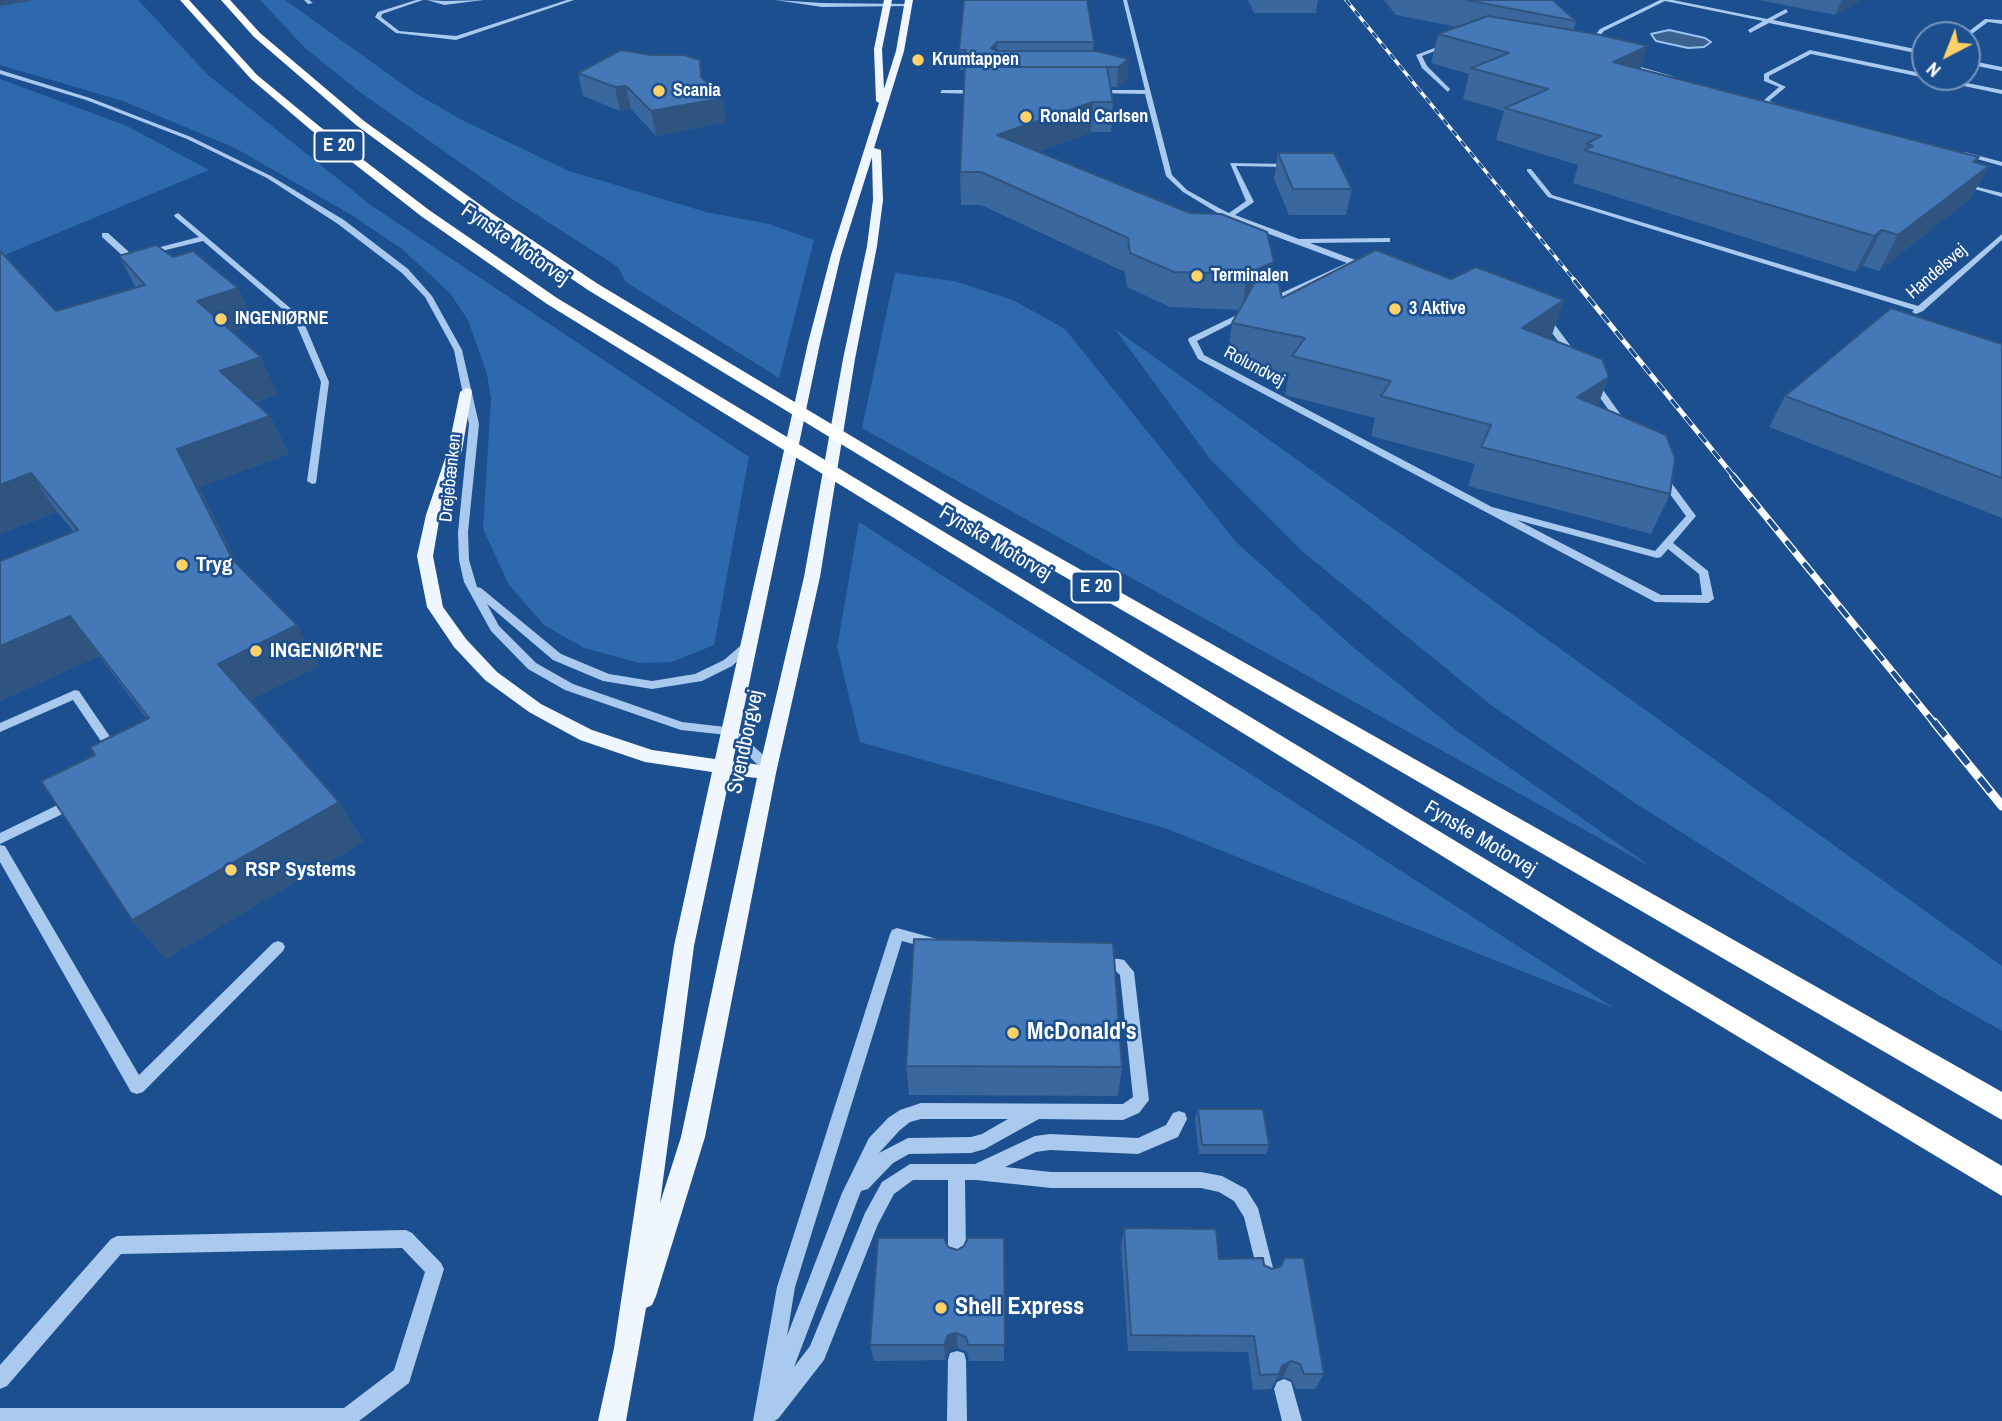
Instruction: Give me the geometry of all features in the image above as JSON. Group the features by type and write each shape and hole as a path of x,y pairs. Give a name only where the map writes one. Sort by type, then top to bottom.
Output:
{"highway":[{"name":"Fynske Motorvej","path":"184,0 254,77 425,213 552,301 1602,942 2002,1182"},
{"name":"Fynske Motorvej","path":"229,2 257,35 320,92 409,160 593,287 957,507 2002,1107"},
{"path":"207,42 254,77"}],"main road":[{"name":"Svendborgvej","path":"881,112 878,49 888,3"},
{"name":"Svendborgvej","path":"612,1421 627,1348 684,946 814,343 836,255 875,139 900,51 908,3"},
{"name":"Svendborgvej","path":"627,1348 692,1137 767,770 812,577 849,359 872,246 878,200 875,139"},
{"path":"466,392 455,450 433,515 425,556 435,607 447,625 491,676 535,708 586,735 651,757 722,768 767,770"}],"street":[{"path":"421,0 380,13 378,17 398,32 456,38 572,0"},
{"path":"429,0 444,3 482,0"},
{"path":"777,0 811,4 908,3"},
{"path":"1125,0 1169,176 1185,191 1229,216 1377,271"},
{"path":"1583,52 1602,30 1665,0 1911,50"},
{"path":"1750,31 1786,10"},
{"path":"1981,24 1987,20 2002,22"},
{"path":"1448,90 1424,67 1419,55 1452,43"},
{"path":"1791,109 1765,102 1783,87 1766,80 1766,75 1810,52 1911,74"},
{"path":"1621,64 1670,77 1697,92"},
{"path":"1981,65 2002,69"},
{"path":"1128,67 1141,67"},
{"name":"Drejebænken","path":"0,72 88,99 189,138 269,177 341,222 405,271 428,296 458,350 474,424 463,532 464,560 469,582 495,628 532,666 569,687 617,706 681,726 730,731"},
{"path":"1981,88 2002,92"},
{"path":"942,92 984,92"},
{"path":"1093,92 1147,92"},
{"path":"1962,153 2002,164"},
{"path":"1229,216 1250,202 1232,164 1285,165"},
{"path":"1528,170 1550,195 1920,309"},
{"path":"1948,180 2002,195"},
{"path":"178,215 298,318 325,382 312,481"},
{"path":"104,235 146,271"},
{"name":"Handelsvej","path":"1906,321 2002,236"},
{"path":"131,258 205,237"},
{"path":"1293,241 1387,240"},
{"name":"Rolundvej","path":"1352,262 1192,340 1201,356 1659,599 1708,599 1704,573 1668,544"},
{"path":"1528,318 1552,327 1577,361"},
{"path":"1585,372 1634,438"},
{"path":"1489,509 1657,555 1691,516 1650,461"},
{"path":"469,582 514,624 557,657 607,678 652,685 698,678 728,663 751,643"},
{"path":"0,728 75,694 122,762"},
{"path":"730,731 767,770"},
{"path":"0,839 83,797"},
{"path":"0,850 137,1087 278,947"},
{"path":"764,1421 786,1287 897,934 947,947"},
{"path":"764,1421 848,1199 875,1144 906,1115 922,1111 1123,1112 1133,1108 1141,1100 1127,972 1119,965 1084,964"},
{"path":"848,1199 887,1157 908,1146 971,1145 985,1141 1027,1116 1050,1110"},
{"path":"976,1172 1035,1144 1138,1146 1172,1132 1179,1119"},
{"path":"764,1421 817,1353 872,1219 888,1188 910,1172 976,1172 1051,1180 1201,1181 1222,1184 1240,1195 1252,1214 1266,1275"},
{"path":"956,1172 957,1256"},
{"path":"0,1379 117,1245 406,1239 435,1269 402,1376 347,1419 0,1418"},
{"path":"957,1360 957,1421"},
{"path":"1284,1389 1292,1421"}],"shaded area":[{"path":"0,0 138,0 208,75 372,206 749,457 714,645 672,662 639,663 584,648 544,625 509,585 483,529 491,399 487,374 468,320 450,293 402,249 350,214 235,148 123,101 0,65"},
{"path":"260,0 285,0 415,93 462,120 569,171 706,212 769,224 814,240 779,378 626,282 618,267 512,199 357,90 304,47"},
{"path":"1669,30 1705,38 1711,42 1704,47 1688,48 1656,41 1651,34"},
{"path":"0,79 127,126 209,170 0,257"},
{"path":"895,273 954,281 1013,300 1065,329 1236,542 1354,648 1457,731 1653,868 862,428"},
{"path":"1115,329 2002,966 2002,1031 1937,994 1635,803 1491,705 1303,552 1210,459"},
{"path":"859,522 1614,1008 1165,828 860,742 837,647"}],"building":[{"path":"964,0 1087,0 1094,42 997,42 991,48 997,51 1096,51 1129,59 1118,67 965,67 966,50 959,50"},
{"path":"1466,0 1553,0 1576,21"},
{"path":"1488,16 1596,34 1648,46 1613,62 1979,157 1973,162 1989,166 1898,235 1882,230 1874,236 1584,150 1593,146 1586,144 1601,136 1505,108 1548,89 1471,68 1509,53 1438,34"},
{"path":"621,50 650,55 684,55 700,60 701,77 723,98 651,111 626,86 615,87 578,73"},
{"path":"965,67 1107,67 1113,102 1093,102 997,135 1190,213 1221,214 1267,232 1274,262 1247,274 1174,272 1130,253 1128,238 981,172 960,172"},
{"path":"1278,153 1334,153 1352,189 1293,189"},
{"path":"156,245 173,257 193,251 238,288 197,301 261,357 220,371 270,416 177,449 233,560 297,625 218,664 339,802 132,920 41,781 95,755 90,747 149,718 70,616 0,646 0,561 78,530 31,473 0,485 0,251 56,311 145,285 119,256"},
{"path":"1376,250 1451,279 1476,267 1564,300 1522,328 1602,359 1609,377 1577,397 1666,435 1675,458 1670,494 1481,447 1491,425 1381,396 1391,381 1292,356 1305,338 1232,323 1255,282 1276,272 1282,298"},
{"path":"1891,308 2002,344 2002,478 1785,396"},
{"name":"McDonald's","path":"914,939 1113,943 1122,1067 906,1066"},
{"path":"1198,1109 1263,1109 1269,1145 1202,1145"},
{"path":"1124,1228 1216,1229 1219,1259 1263,1258 1264,1265 1272,1269 1281,1266 1285,1258 1304,1258 1324,1374 1304,1374 1300,1364 1291,1361 1282,1366 1279,1374 1260,1375 1254,1336 1131,1335"},
{"name":"Shell Express","path":"878,1238 944,1238 948,1247 957,1250 964,1246 968,1238 1004,1238 1005,1345 968,1345 966,1337 956,1333 948,1335 944,1345 870,1345"}],"railway":[{"path":"1346,0 1575,281"},
{"path":"1574,280 1735,478"},
{"path":"1733,476 1935,724"},
{"path":"1934,722 2002,806"}],"place":[{"name":"Krumtappen","path":"918,60"},
{"name":"Scania","path":"659,91"},
{"name":"Ronald Carlsen","path":"1026,117"},
{"name":"Terminalen","path":"1197,276"},
{"name":"3 Aktive","path":"1395,309"},
{"name":"INGENIØRNE","path":"221,319"},
{"name":"Tryg","path":"182,565"},
{"name":"INGENIØR'NE","path":"256,651"},
{"name":"RSP Systems","path":"231,870"},
{"name":"McDonald's","path":"1013,1033"},
{"name":"Shell Express","path":"941,1308"}]}
